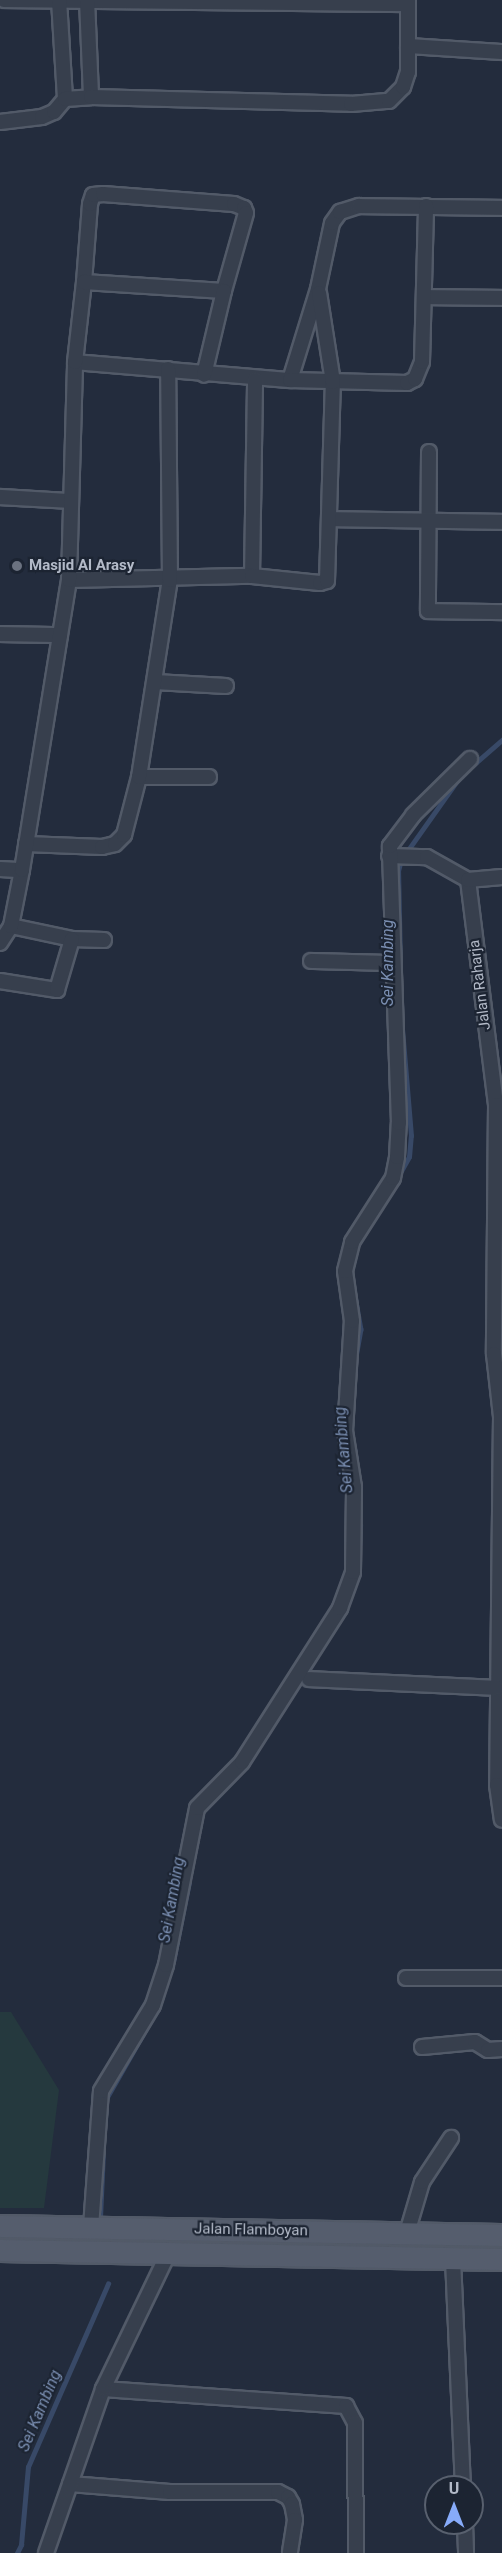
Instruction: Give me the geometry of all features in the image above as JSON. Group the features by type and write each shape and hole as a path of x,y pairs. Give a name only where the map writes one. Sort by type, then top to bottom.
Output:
{"main road":[{"name":"Jalan Flamboyan","path":"0,2226 502,2235"},
{"name":"Jalan Flamboyan","path":"0,2250 502,2259"}],"street":[{"path":"4,0 408,2 408,72 403,87 381,103 91,97 65,99"},
{"path":"0,122 42,117 54,112 65,99 59,1"},
{"path":"87,1 91,97"},
{"path":"408,46 502,52"},
{"path":"0,943 10,926 22,870 69,580 69,501 75,362 90,204 93,195 234,204 244,208 246,213 204,375"},
{"path":"290,380 318,289 332,223 340,212 359,206 502,208"},
{"path":"75,362 168,369 255,380 413,381 421,368 425,297 426,206"},
{"path":"84,282 178,285 224,291"},
{"path":"69,580 170,580 252,576 320,584 327,581 331,519 333,382 318,289"},
{"path":"425,297 502,298"},
{"path":"26,844 102,847 115,844 124,835 139,777 170,580 168,369"},
{"path":"252,576 255,380"},
{"path":"429,452 428,611 502,612"},
{"path":"0,497 69,501"},
{"path":"331,519 502,522"},
{"path":"0,634 60,635"},
{"path":"154,682 226,686"},
{"path":"97,2227 101,2091 153,2005 166,1965 197,1808 242,1762 340,1608 353,1572 354,1487 345,1431 352,1321 345,1270 352,1242 393,1178 397,1157 399,1123 392,963 392,843 413,815 470,759"},
{"path":"139,777 209,777"},
{"path":"392,855 428,857 468,879 502,878"},
{"path":"0,869 22,870"},
{"name":"Jalan Raharja","path":"468,879 499,1105 494,1354 502,1416 497,1785 502,1820"},
{"path":"10,926 72,939 104,940"},
{"path":"0,981 57,990 72,939"},
{"path":"311,961 392,963"},
{"path":"309,1679 498,1696"},
{"path":"406,1978 502,1978"},
{"path":"422,2047 475,2042 488,2050 502,2049"},
{"path":"407,2233 422,2182 452,2138"},
{"path":"46,2553 103,2389 168,2254"},
{"path":"453,2259 462,2475"},
{"path":"103,2389 346,2406 355,2423 356,2553"},
{"path":"70,2484 170,2492 278,2492 288,2497 293,2512 290,2553"},
{"path":"465,2535 466,2553"}],"green space":[{"path":"0,2012 11,2012 59,2090 44,2208 0,2208"}],"waterway":[{"name":"Sei Kambing","path":"472,766 502,740"},
{"name":"Sei Kambing","path":"400,963 398,871 401,860 459,778"},
{"name":"Sei Kambing","path":"400,1173 409,1157 411,1136 402,1028"},
{"name":"Sei Kambing","path":"354,1290 361,1329 356,1356"},
{"name":"Sei Kambing","path":"355,1450 359,1483"},
{"name":"Sei Kambing","path":"359,1546 360,1525"},
{"name":"Sei Kambing","path":"173,1962 189,1882"},
{"name":"Sei Kambing","path":"106,2099 151,2020"},
{"name":"Sei Kambing","path":"100,2218 103,2152"},
{"name":"Sei Kambing","path":"17,2553 21,2545 28,2467 108,2284"}],"place":[{"name":"Masjid Al Arasy","path":"17,566"}]}
